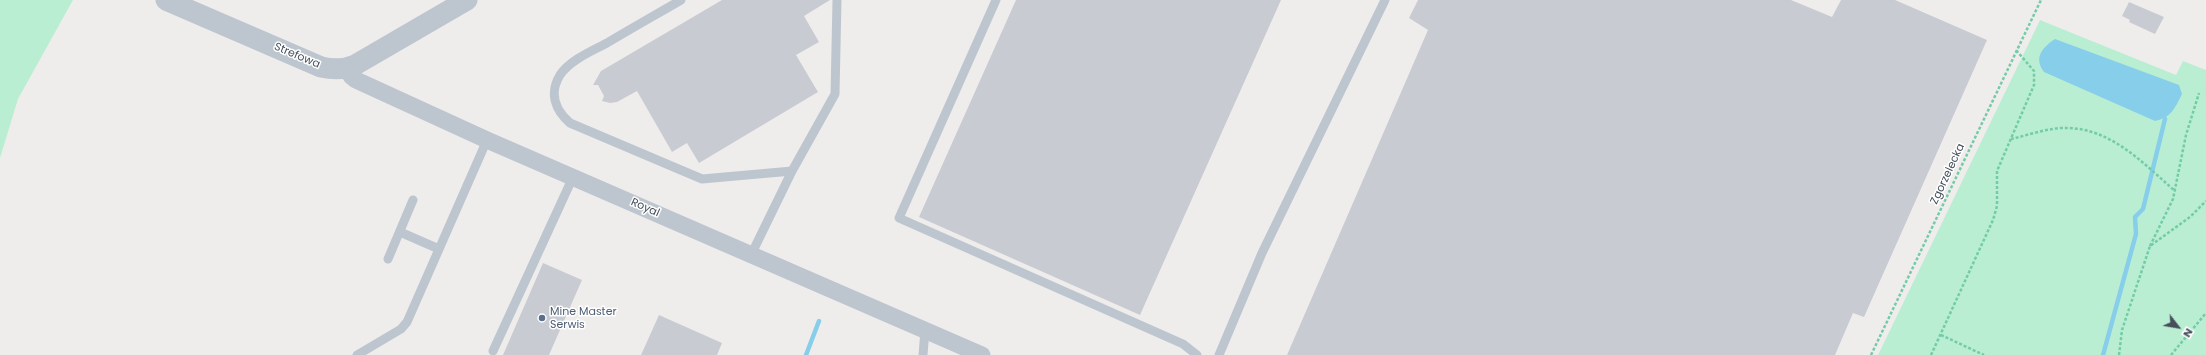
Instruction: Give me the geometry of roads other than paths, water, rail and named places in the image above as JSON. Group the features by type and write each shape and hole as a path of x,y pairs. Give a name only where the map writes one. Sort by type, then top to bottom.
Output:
{"street":[{"name":"Strefowa","path":"166,0 321,67 334,70 348,68 467,0"},
{"name":"Royal","path":"348,68 351,76 356,80 488,140 982,355"}],"lane":[{"path":"681,0 570,64 561,74 554,91 555,105 562,116 570,123 702,179 792,171"},
{"path":"752,255 792,171 835,94 837,0"},
{"path":"996,0 899,218 1183,344 1197,355"},
{"path":"1219,355 1262,253 1385,0"},
{"path":"357,355 367,351 401,329 407,322 488,140"},
{"path":"493,351 573,177"},
{"path":"388,259 413,200"},
{"path":"400,232 440,249"},
{"path":"923,355 925,330"}],"water":[{"path":"2055,39 2179,85 2182,94 2175,108 2169,115 2155,121 2044,72 2039,62 2039,57 2043,49"}],"waterway":[{"path":"2103,355 2136,234 2135,217 2143,209 2165,119"},
{"path":"806,355 819,321"}],"place":[{"name":"Mine Master Serwis","path":"542,318"}]}
